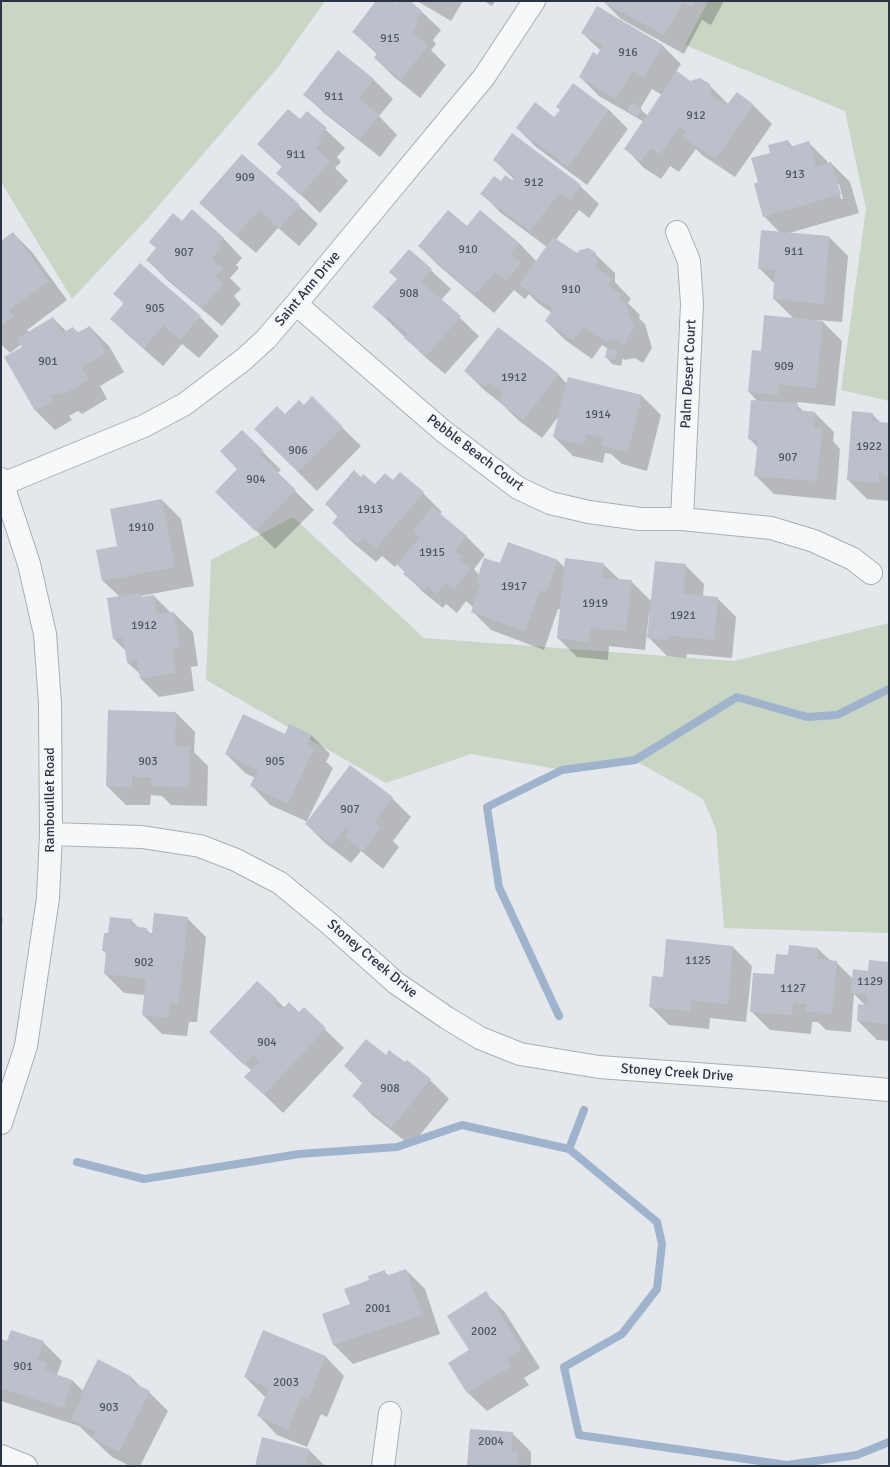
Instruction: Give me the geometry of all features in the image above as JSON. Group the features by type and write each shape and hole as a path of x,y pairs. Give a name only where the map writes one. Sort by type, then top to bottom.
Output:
{"street":[{"name":"Saint Ann Drive","path":"2,481 144,426 185,404 266,339 484,77 534,1"},
{"name":"Palm Desert Court","path":"677,232 689,261 692,304 682,519"},
{"name":"Pebble Beach Court","path":"296,304 443,432 518,488 550,503 589,512 640,519 682,519 771,528 814,541 853,559 872,574"},
{"name":"Rambouillet Road","path":"1,1123 26,1046 48,898 51,834 50,704 46,634 29,564 2,481"},
{"name":"Stoney Creek Drive","path":"51,834 142,836 200,846 236,860 280,882 396,983 428,1005 480,1038 520,1054 599,1067 766,1079 889,1090"},
{"path":"383,1466 390,1413"},
{"path":"1,1456 26,1466"}],"green space":[{"path":"1,1 325,1 279,66 148,218 72,299 1,182"},
{"path":"708,1 889,1 889,401 841,390 866,209 845,111 685,45"},
{"path":"293,517 424,638 734,661 889,623 889,933 724,928 716,829 703,799 634,760 562,770 471,754 386,783 206,680 211,560"}],"building":[{"path":"376,1 393,1 396,3 398,1 410,1 422,11 415,21 418,24 412,32 428,45 401,80 374,58 378,52 352,32"},
{"path":"602,1 695,1 692,7 683,2 664,35"},
{"path":"597,6 663,45 644,77 633,71 616,99 579,77 593,52 597,55 603,46 581,33"},
{"path":"338,50 374,79 359,99 379,115 360,139 303,95"},
{"path":"677,71 690,81 700,78 710,84 711,95 726,106 737,92 754,105 715,159 682,136 686,132 679,127 660,154 651,148 641,161 624,149"},
{"path":"573,83 609,110 568,167 516,128 535,102 554,117 560,110 556,107"},
{"path":"632,102 642,109 637,117 627,110"},
{"path":"288,109 300,119 307,111 327,128 318,138 322,142 316,149 330,162 300,195 276,173 282,167 257,144"},
{"path":"512,133 581,185 570,200 560,192 530,231 480,194 494,176 501,181 505,175 512,180 515,177 493,160"},
{"path":"788,140 790,147 809,141 816,167 831,162 841,194 763,217 754,184 758,182 751,158 770,153 768,145"},
{"path":"242,154 300,205 279,228 259,210 236,235 199,203"},
{"path":"192,209 224,238 218,245 221,248 212,259 223,269 215,277 223,284 202,308 146,260 156,248 149,242 173,213 182,221"},
{"path":"448,210 467,226 480,210 519,243 510,254 521,263 506,281 495,272 475,294 418,246"},
{"path":"761,230 829,236 824,304 773,299 775,270 758,269"},
{"path":"13,232 49,281 9,310 14,317 1,326 1,241"},
{"path":"553,237 577,253 580,250 589,248 596,253 597,262 595,267 613,279 608,285 622,295 619,299 626,304 634,328 624,345 616,340 606,341 583,327 573,340 545,321 553,309 519,285"},
{"path":"409,249 432,269 421,282 461,316 426,356 404,338 408,334 387,316 385,318 372,307 397,279 389,272"},
{"path":"140,263 201,316 180,340 163,325 144,348 110,319 124,303 113,294"},
{"path":"764,315 823,321 816,388 779,384 777,395 748,392 752,350 761,351"},
{"path":"53,317 62,333 73,327 77,333 90,326 106,353 82,367 89,380 62,395 60,392 51,396 53,401 35,411 4,357 22,347 18,338"},
{"path":"498,327 559,374 523,420 498,401 504,393 489,382 485,387 464,371"},
{"path":"607,348 617,350 615,360 605,358"},
{"path":"568,377 642,395 628,452 602,446 603,438 586,434 584,445 553,437"},
{"path":"312,396 343,427 298,472 254,429 277,406 285,414 299,400 304,405"},
{"path":"751,400 798,404 797,410 815,412 814,428 822,429 817,481 754,476 758,440 748,439"},
{"path":"852,411 873,413 872,421 889,423 889,478 879,471 879,483 847,480"},
{"path":"242,430 263,450 259,454 296,490 255,531 215,492 237,469 220,451"},
{"path":"354,470 361,477 363,474 375,484 385,473 393,480 400,472 424,492 376,548 363,538 357,544 332,523 338,516 325,504"},
{"path":"162,499 175,567 102,581 96,550 117,546 110,509"},
{"path":"432,507 467,536 455,551 462,556 460,560 471,568 454,589 446,583 437,594 427,586 424,590 403,574 405,572 397,565 420,537 413,531"},
{"path":"508,542 558,560 546,593 540,590 525,631 471,612 481,583 476,582 484,558 500,563"},
{"path":"565,558 604,563 602,578 632,580 626,631 591,628 589,642 557,638"},
{"path":"655,561 686,564 683,594 718,597 714,640 668,635 668,640 647,638"},
{"path":"141,593 142,597 154,595 157,614 174,612 180,647 172,649 176,673 140,678 137,660 127,662 123,638 113,639 107,598"},
{"path":"108,710 176,712 175,746 190,746 189,787 151,786 151,777 132,777 132,787 106,786"},
{"path":"243,714 285,734 289,724 312,735 307,745 314,748 288,804 250,786 258,770 225,754"},
{"path":"350,765 393,797 374,822 381,827 363,851 345,837 349,832 345,828 332,845 305,824"},
{"path":"154,913 188,917 178,1004 170,1003 169,1018 142,1015 146,979 104,974 106,951 102,951 104,933 108,933 110,917 132,919 131,926 147,928 146,933 152,933"},
{"path":"666,939 733,946 728,1004 691,1000 690,1011 649,1007 652,976 663,977"},
{"path":"789,945 818,948 818,959 837,961 832,1014 806,1011 807,1004 793,1003 792,1015 750,1012 753,973 774,974 776,954 788,955"},
{"path":"869,960 889,962 889,1024 857,1021 858,1004 867,1005 867,994 851,993 853,969 868,971"},
{"path":"257,981 277,999 274,1003 282,1010 289,1002 299,1012 304,1007 326,1028 264,1095 244,1077 260,1061 253,1055 244,1065 209,1032"},
{"path":"366,1039 386,1055 389,1050 405,1062 407,1060 431,1079 391,1128 352,1096 363,1082 344,1066"},
{"path":"406,1269 422,1315 333,1345 322,1314 350,1304 344,1289 369,1280 368,1276 385,1270 386,1276"},
{"path":"486,1291 522,1349 506,1359 511,1366 467,1393 448,1363 469,1350 447,1316"},
{"path":"11,1330 44,1341 37,1360 47,1363 44,1370 72,1380 63,1408 1,1388 1,1339 7,1341"},
{"path":"263,1330 326,1356 308,1399 302,1396 288,1429 257,1416 269,1388 244,1377"},
{"path":"98,1359 132,1377 130,1381 150,1391 119,1452 92,1438 96,1432 71,1419 83,1396 80,1395"},
{"path":"470,1429 513,1432 511,1451 518,1452 517,1466 467,1466"},
{"path":"262,1437 309,1449 305,1466 255,1466"}],"waterway":[{"path":"559,1016 499,887 487,807 562,770 635,760 737,697 807,717 837,715 889,689"},
{"path":"569,1149 584,1110"},
{"path":"77,1162 144,1179 299,1154 397,1147 462,1125 569,1149 657,1222 662,1244 657,1289 622,1334 564,1367 579,1435 787,1465 857,1455 889,1442"}]}
